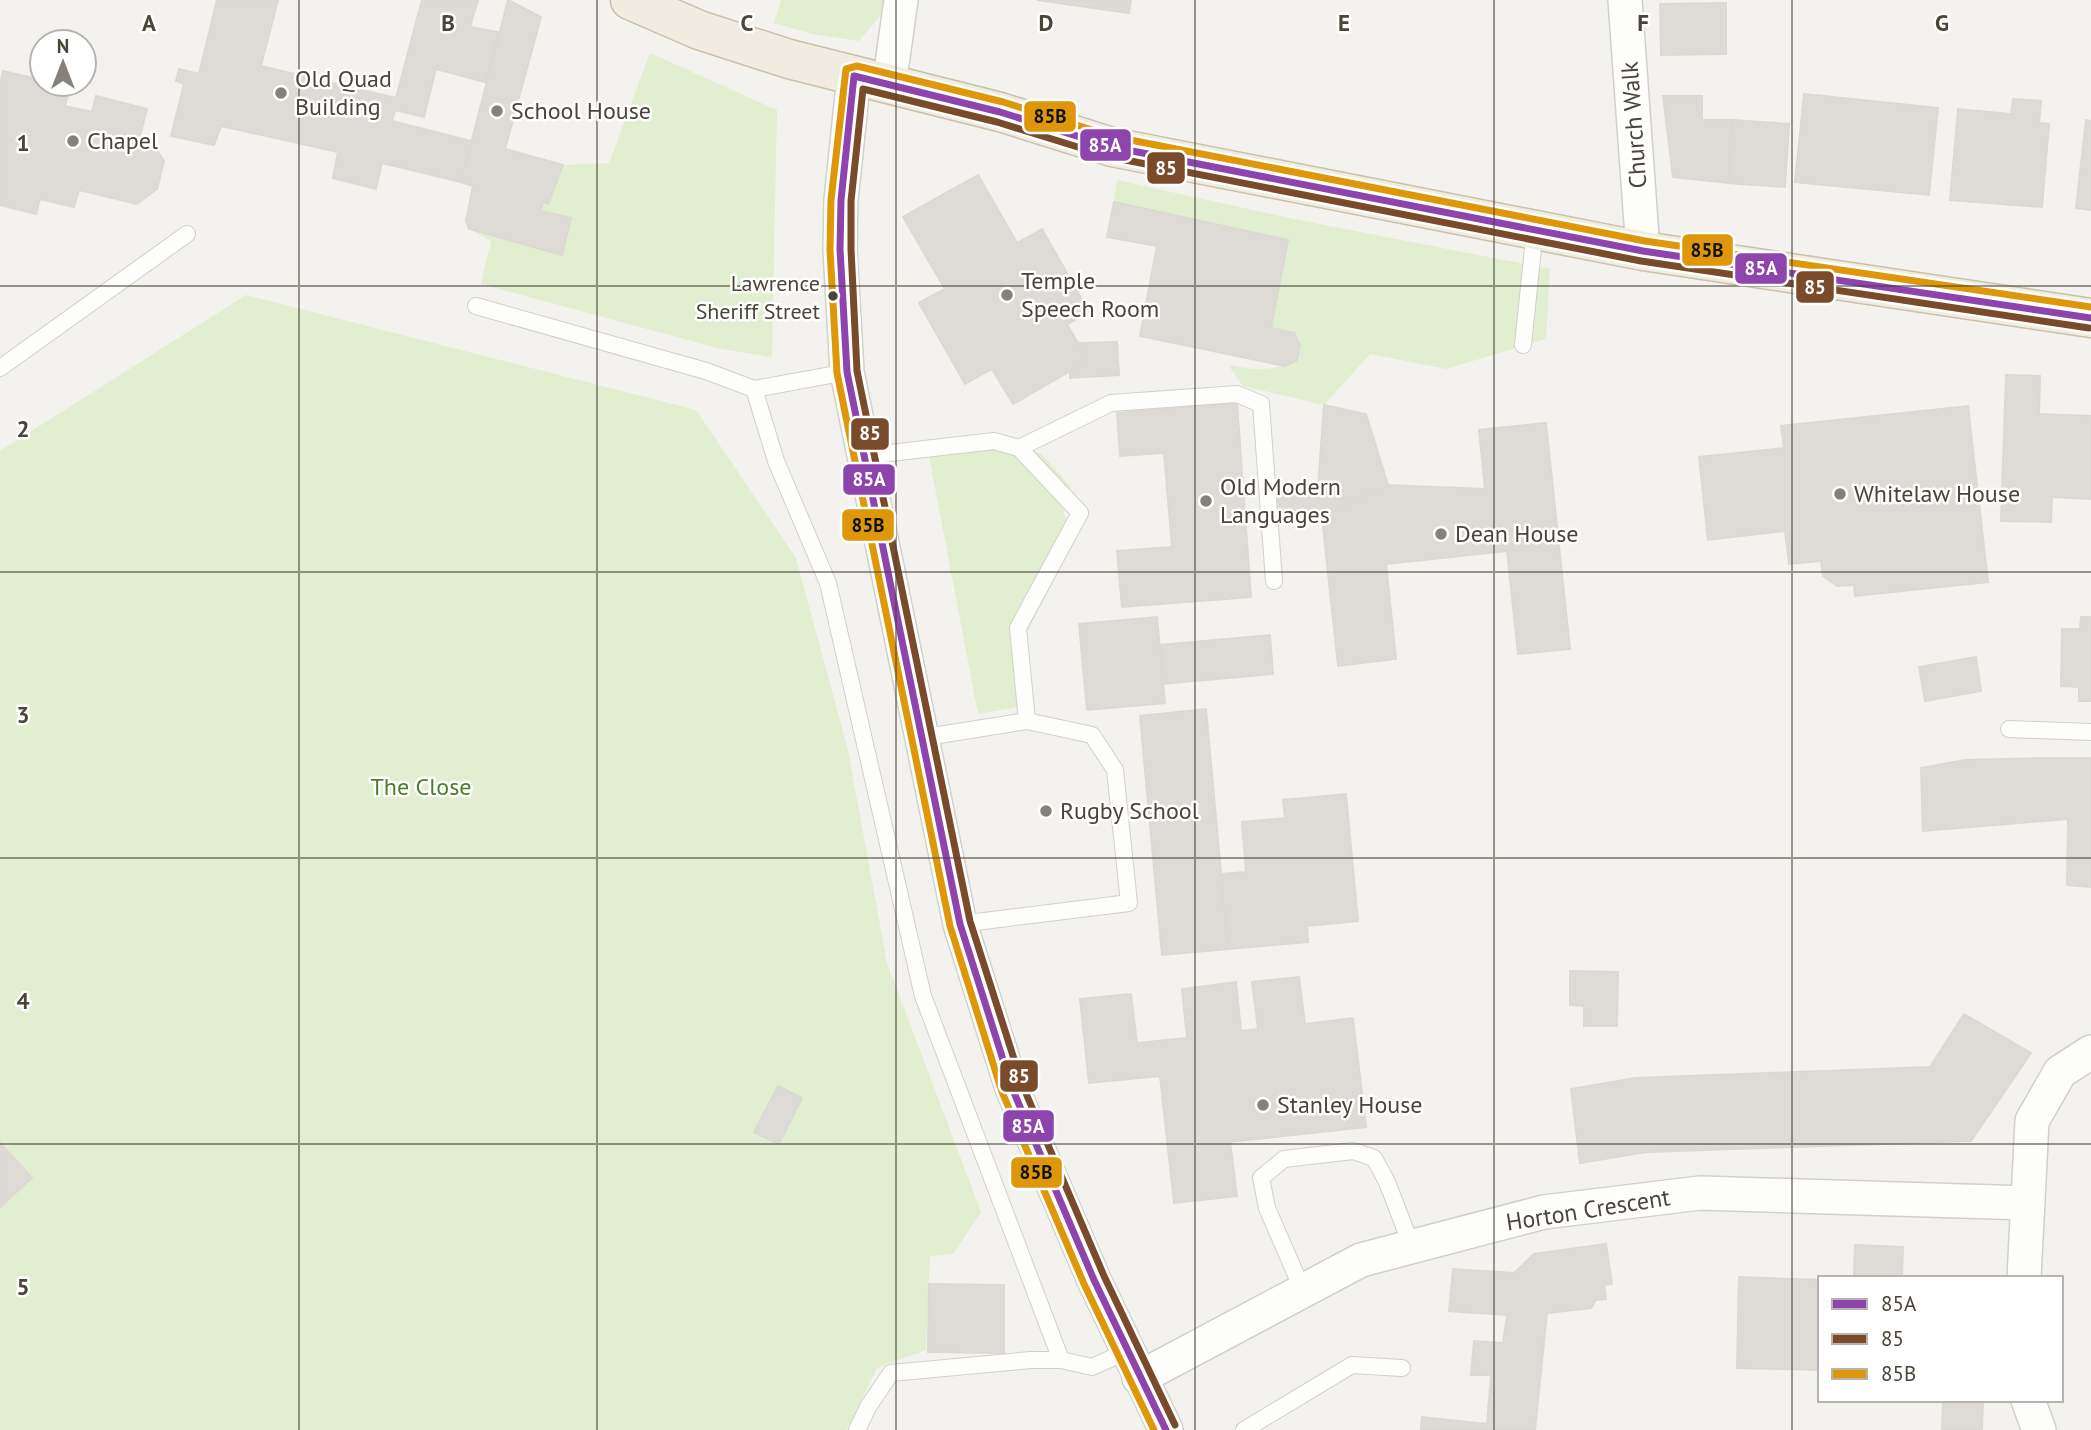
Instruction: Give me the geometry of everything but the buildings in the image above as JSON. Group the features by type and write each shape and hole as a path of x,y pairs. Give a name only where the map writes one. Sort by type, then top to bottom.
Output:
{"highway":[{"path":"630,0 699,30 789,59 1000,112 1112,147 1643,251 2091,318"}],"street":[{"path":"901,0 871,81 840,225 847,372 960,924 1012,1088 1133,1365 1166,1430"},
{"name":"Church Walk","path":"1625,0 1643,251"},
{"path":"2024,1276 2032,1121 2060,1072 2091,1052"},
{"name":"Horton Crescent","path":"1133,1365 1303,1291 1361,1260 1544,1212 1700,1193 2028,1203"},
{"path":"2029,1402 2039,1430"}],"lane":[{"path":"1524,345 1535,229"},
{"path":"0,368 187,234"},
{"path":"476,306 706,371 754,389 847,372"},
{"path":"754,389 776,461 828,583 923,996 1061,1360"},
{"path":"1019,448 1111,403 1237,394 1261,404 1274,581"},
{"path":"864,456 994,441 1019,448 1080,513 1018,628 1027,721"},
{"path":"920,738 1027,721 1092,735 1115,770 1129,903 960,924"},
{"path":"2009,729 2091,732"},
{"path":"1303,1291 1267,1208 1261,1178 1284,1159 1353,1151 1374,1158 1387,1182 1412,1247"},
{"path":"858,1430 868,1407 891,1373 1061,1360 1092,1367 1133,1365"},
{"path":"1244,1430 1352,1365 1402,1368"}],"green space":[{"path":"781,0 884,0 883,12 859,41 812,34 774,23"},
{"path":"650,53 777,110 772,357 721,349 481,284 491,241 469,229 562,255 541,211 543,202 549,203 563,165 609,163"},
{"path":"1117,180 1294,219 1550,269 1546,339 1446,369 1370,354 1324,405 1243,386 1228,365 1263,369 1280,367 1297,360 1271,328 1288,240 1114,202"},
{"name":"The Close","path":"246,295 696,410 796,558 848,750 887,963 981,1212 953,1254 930,1256 926,1350 877,1368 847,1430 0,1430 0,451"},
{"path":"992,446 1041,453 1071,487 1064,512 1077,534 1025,636 1032,705 978,714 929,456"}],"transit line":[{"name":"85B","path":"1154,1430 1084,1284 1002,1092 950,926 837,373 830,250 831,200 846,69 857,66 1003,102 1115,137 1645,241 2091,307"},
{"name":"85A","path":"1166,1430 1094,1280 1012,1088 960,924 847,372 840,249 841,200 854,76 1000,112 1112,147 1643,251 2091,318"},
{"name":"85","path":"1175,1425 1104,1276 1022,1084 970,921 857,371 851,201 863,89 997,122 1110,157 1641,261 2089,328"}],"place":[{"name":"Old Quad Building","path":"281,93"},
{"name":"School House","path":"497,111"},
{"name":"Chapel","path":"73,141"},
{"name":"Temple Speech Room","path":"1007,295"},
{"name":"Lawrence Sheriff Street","path":"833,296"},
{"name":"Whitelaw House","path":"1840,494"},
{"name":"Old Modern Languages","path":"1206,501"},
{"name":"Dean House","path":"1441,534"},
{"name":"Rugby School","path":"1046,811"},
{"name":"Stanley House","path":"1263,1105"}]}
